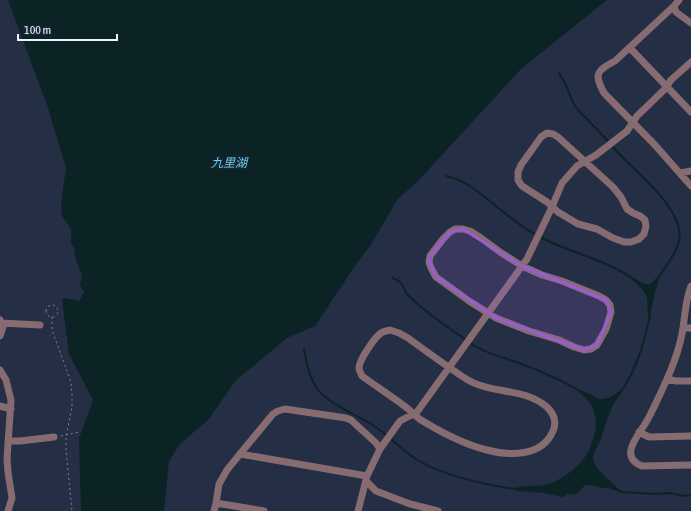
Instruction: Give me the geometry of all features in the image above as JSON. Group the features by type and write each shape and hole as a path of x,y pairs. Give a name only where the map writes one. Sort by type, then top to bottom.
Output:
{"street":[{"path":"679,0 630,48 615,61 604,66 597,77 604,94 655,145 691,186"},
{"path":"674,6 676,12 687,18 691,23"},
{"path":"630,48 691,112"},
{"path":"358,511 367,478 380,449 400,421 418,412 527,259 562,184 577,166 596,155 627,131 638,116 671,80 689,66"},
{"path":"547,133 558,136 585,161 613,187 627,208 645,220 646,226 644,234 639,239 632,242 624,242 597,229 578,224 558,212 547,202 522,186 518,180 518,172 521,165 541,137 547,133"},
{"path":"680,173 691,171"},
{"path":"455,229 463,229 470,231 522,266 542,275 580,288 606,300 610,305 612,312 606,329 597,345 591,349 584,350 496,318 436,277 429,262 430,256 443,238 455,229"},
{"path":"691,286 676,358 646,422 634,439 630,454 632,460 636,464 642,466 691,465"},
{"path":"0,336 2,327 1,322 40,325"},
{"path":"683,328 691,328"},
{"path":"390,330 399,332 449,368 478,385 525,395 537,400 548,408 554,416 556,422 548,440 539,448 526,452 510,453 487,450 458,440 419,419 407,408 362,376 359,366 377,336 382,332 390,330"},
{"path":"0,370 6,380 11,400 8,459 12,498 8,511"},
{"path":"667,379 676,381 691,381"},
{"path":"0,406 10,409"},
{"path":"214,511 219,484 227,470 273,414 278,411 285,409 346,418 351,420 376,443 380,449"},
{"path":"639,432 649,437 691,436"},
{"path":"8,441 54,437"},
{"path":"240,454 367,478 376,490 410,504 438,511"},
{"path":"0,475 9,477"},
{"path":"216,503 264,511"}],"path":[{"path":"51,305 58,309 55,316 52,317 48,316 46,312 47,307 51,305"},
{"path":"52,317 53,333 71,382 72,406 66,435 66,450 72,511"},
{"path":"54,437 79,432"}],"highlighted area":[{"path":"463,229 522,266 606,300 611,312 597,345 584,350 496,318 436,277 429,262 430,256 450,232"}],"water":[{"name":"九里湖","path":"8,0 607,0 521,69 419,180 397,200 372,243 315,326 287,338 235,381 208,420 180,444 169,461 164,511 81,511 79,438 93,400 69,354 62,299 65,298 79,301 84,292 80,285 82,275 74,254 75,249 71,244 71,229 62,216 61,203 66,168 48,108"},
{"path":"657,277 659,278 649,316 645,293 632,280 632,278 651,284"},
{"path":"624,387 612,407 593,459 600,471 619,489 619,491 612,490 608,487 602,488 589,485 583,487 575,494 567,494 563,497 544,493 517,491 518,487 540,486 554,482 572,471 586,456 594,436 596,422 590,403 579,391 581,390 591,394 598,399 605,399 612,396"}],"waterway":[{"path":"559,73 565,83 573,103 578,110 609,142"},
{"path":"612,146 666,203 674,215 679,228 678,246 658,278"},
{"path":"446,176 473,188 516,222 536,235"},
{"path":"540,237 563,248 611,266 633,279"},
{"path":"392,278 401,283 406,293 432,316 466,340"},
{"path":"623,389 640,353 650,315"},
{"path":"470,343 486,352 549,375 581,392"},
{"path":"304,349 311,379 321,393 341,408 377,428 419,461 435,469 460,478 519,489"},
{"path":"617,490 623,492 655,494 670,493 684,496 691,495"}]}
